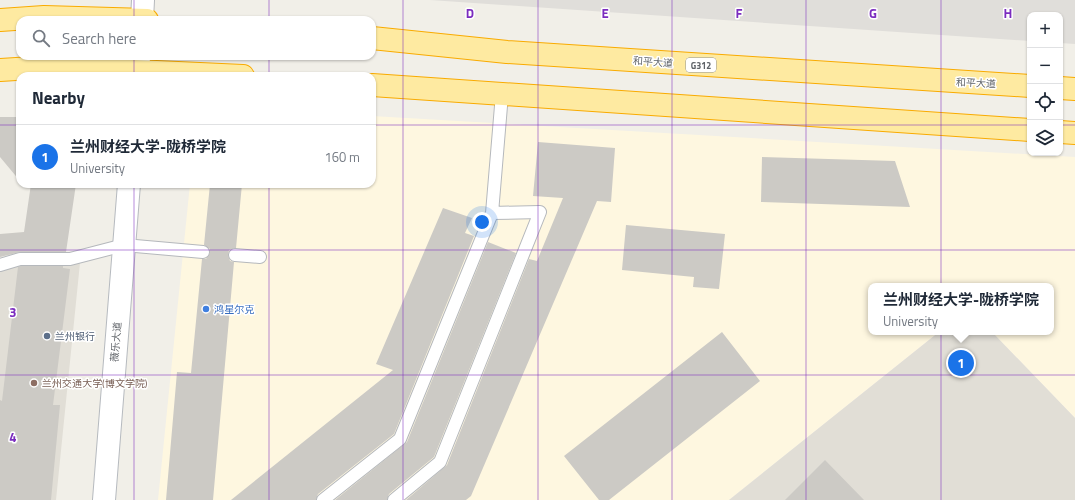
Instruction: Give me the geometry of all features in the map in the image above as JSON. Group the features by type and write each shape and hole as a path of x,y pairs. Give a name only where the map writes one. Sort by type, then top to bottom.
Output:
{"highway":[{"path":"0,20 16,19"},
{"name":"和平大道","path":"376,38 507,52 1027,86"},
{"path":"0,70 48,68 138,68 190,72"},
{"path":"376,85 1027,130"},
{"path":"1063,88 1075,89"},
{"path":"1063,132 1075,133"}],"main road":[{"path":"142,16 144,0"},
{"name":"薇乐大道","path":"104,500 129,188"}],"lane":[{"path":"323,500 400,439 492,213 502,94"},
{"path":"394,500 440,462 540,212 492,213"},
{"path":"0,265 20,259 70,260 124,245 203,252"},
{"path":"235,255 260,257"}],"shaded area":[{"path":"430,0 1075,0 1075,44 1063,43 1063,12 1027,12 1027,41"},
{"path":"376,116 1027,154 1027,156 1075,157 1075,418 995,335 1054,335 1054,283 868,283 868,335 935,335 729,500 158,500 190,188 376,188"},
{"name":"兰州交通大学(博文学院)","path":"81,253 56,500 0,500 0,265"},
{"path":"935,335 995,335 1075,418 1075,500 729,500"}],"building":[{"path":"0,117 16,117 16,176 0,157"},
{"path":"538,142 615,148 611,202 597,201 471,496 466,500 406,500 447,465 529,259 537,261 563,198 533,196"},
{"path":"762,157 895,161 910,207 761,202"},
{"path":"30,188 75,188 66,252 20,252 0,257 0,234 24,232"},
{"path":"210,188 242,188 236,248 229,250 228,255 230,261 234,262 213,500 166,500 177,372 191,373 202,259 206,259 210,253 210,249 204,245"},
{"path":"443,208 472,218 465,233 474,236 394,434 318,494 316,500 231,500 393,370 376,364"},
{"path":"626,225 725,234 719,289 693,287 694,277 622,270"},
{"path":"488,242 516,253 434,457 389,494 387,500 335,500 407,442"},
{"name":"兰州交通大学(博文学院)","path":"63,266 63,268 70,269 53,405 60,405 51,500 0,500 0,400 2,401 18,267"},
{"path":"722,332 760,381 609,500 599,500 564,456"},
{"path":"825,460 864,500 785,500"}],"place":[{"name":"鸿星尔克","path":"206,309"},
{"name":"兰州银行","path":"47,336"},
{"name":"兰州财经大学-陇桥学院","path":"961,363"},
{"name":"兰州交通大学(博文学院)","path":"34,383"}]}
